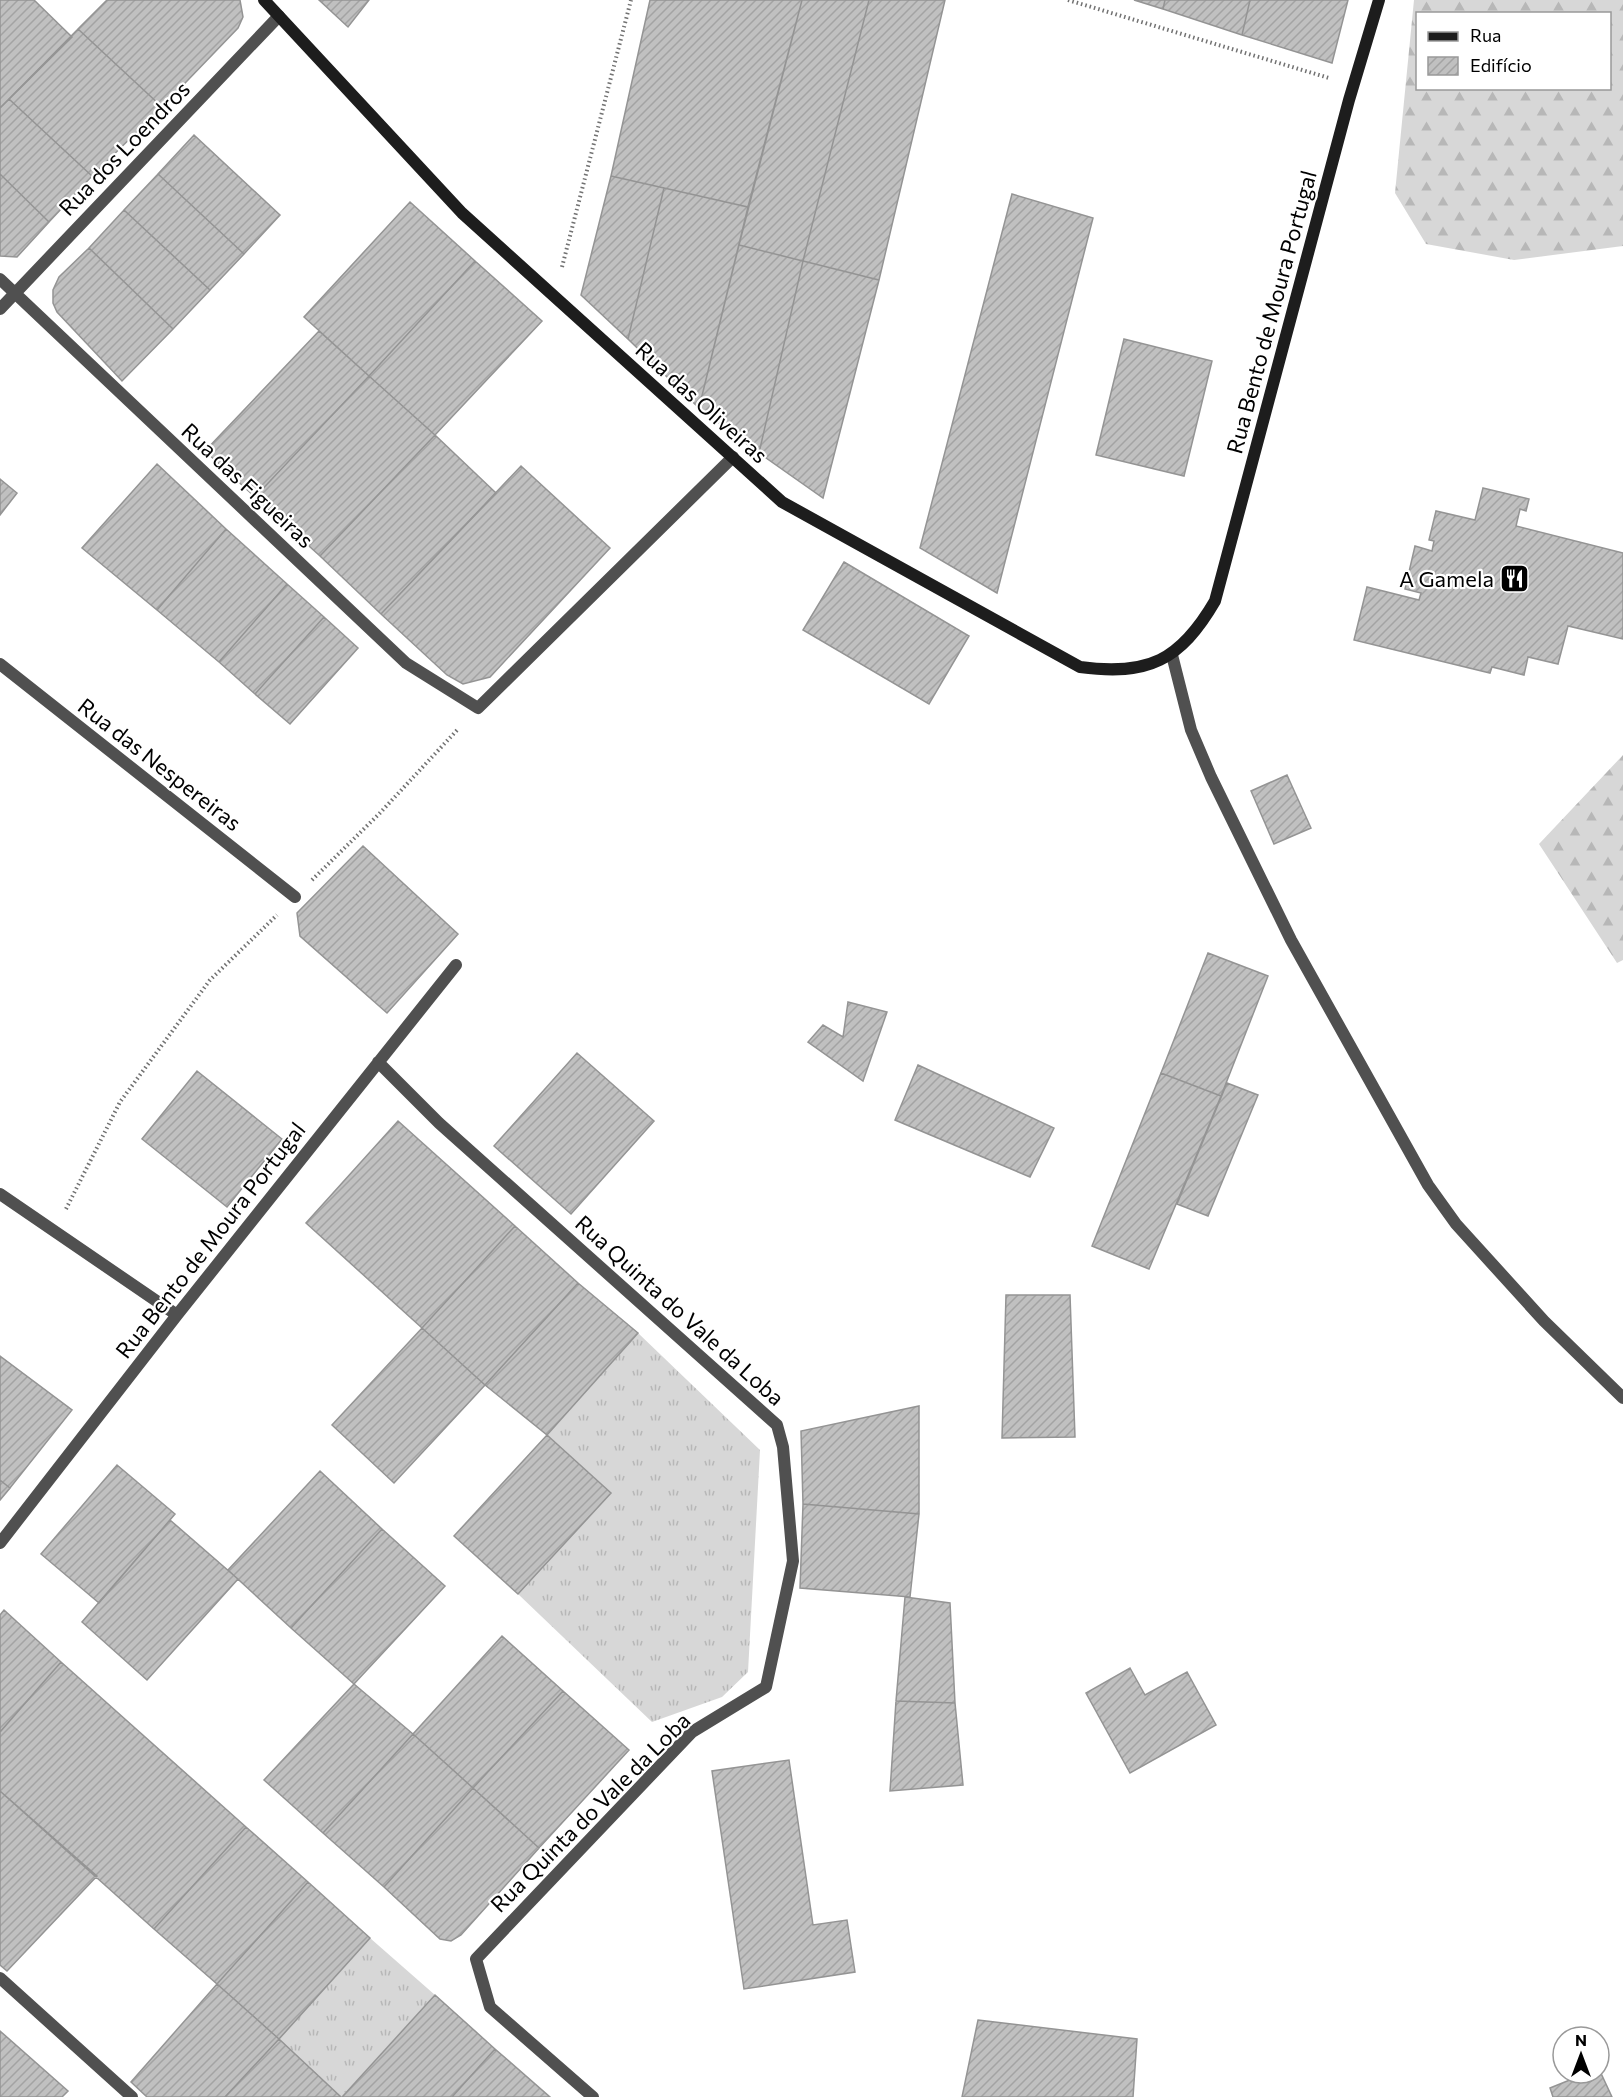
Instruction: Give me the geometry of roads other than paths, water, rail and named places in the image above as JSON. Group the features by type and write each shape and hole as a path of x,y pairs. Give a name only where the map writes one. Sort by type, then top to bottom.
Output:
{"street":[{"name":"Rua das Oliveiras","path":"264,0 462,213 782,502 1080,667 1108,671 1142,667 1172,655 1197,632"},
{"name":"Rua Bento de Moura Portugal","path":"1197,632 1215,602 1379,0"},
{"name":"Rua dos Loendros","path":"0,309 279,16"},
{"name":"Rua das Figueiras","path":"0,279 406,663 478,708 733,457"},
{"path":"1172,655 1191,730 1211,777 1291,940 1428,1185 1456,1224 1544,1321 1623,1398"},
{"name":"Rua das Nespereiras","path":"0,664 295,897"},
{"name":"Rua Bento de Moura Portugal","path":"0,1543 177,1315 456,965"},
{"name":"Rua Quinta do Vale da Loba","path":"378,1062 439,1123 777,1425 783,1447 793,1561 766,1687 692,1732 476,1959 490,2007 593,2097"},
{"path":"0,1194 177,1315"},
{"path":"0,1978 132,2097"}],"place":[{"name":"A Gamela","path":"1515,578"}]}
